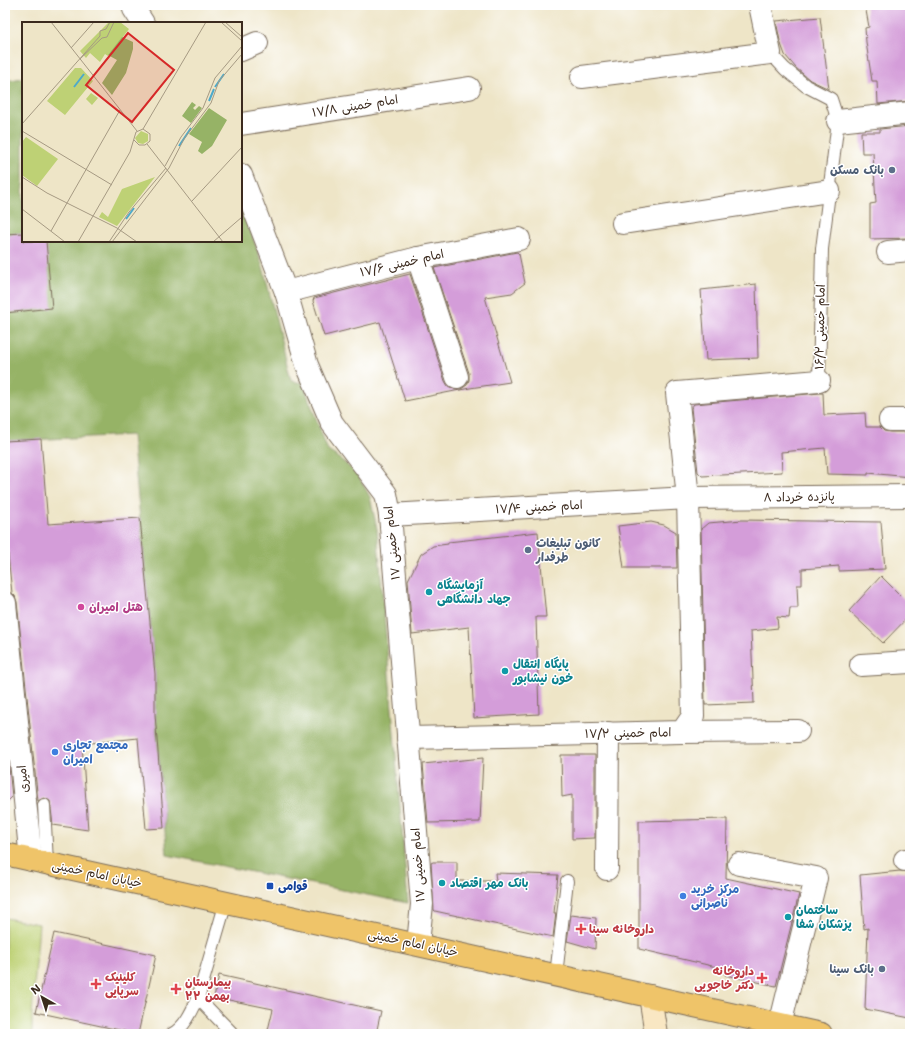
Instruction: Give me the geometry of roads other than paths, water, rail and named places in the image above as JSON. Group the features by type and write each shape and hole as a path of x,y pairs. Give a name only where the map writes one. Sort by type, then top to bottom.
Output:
{"main road":[{"name":"خیابان امام خمینی","path":"5,854 821,1034"}],"street":[{"path":"133,5 142,22"},
{"path":"582,77 770,53 760,5"},
{"name":"امام خمینی ۱۷/۸","path":"242,124 468,88"},
{"path":"838,121 910,113"},
{"name":"امام خمینی ۱۷","path":"242,178 286,292 307,365 332,423 386,494 390,515 422,904 418,944"},
{"path":"623,223 829,191"},
{"name":"امام خمینی ۱۷/۶","path":"286,292 418,258 519,239"},
{"path":"888,252 910,250"},
{"path":"418,258 457,377"},
{"name":"امام خمینی ۱۶/۲","path":"688,498 677,393 819,381"},
{"name":"پانزده خرداد ۸","path":"688,498 910,496"},
{"name":"امام خمینی ۱۷/۴","path":"390,515 688,498"},
{"name":"امام خمینی ۱۷/۲","path":"408,738 682,732 693,716 688,498"},
{"name":"امیری","path":"5,603 39,862"},
{"path":"861,665 910,662"},
{"path":"682,732 798,731"},
{"path":"607,868 608,733"},
{"path":"739,864 816,878 780,1025"},
{"path":"650,996 656,1034"}],"lane":[{"path":"770,53 785,69 806,86 831,99 838,121"},
{"name":"امام خمینی ۱۶/۲","path":"819,381 822,249 838,121"},
{"path":"39,862 44,805"},
{"path":"556,975 567,881"},
{"path":"172,1034 177,1031 192,1012 198,998 226,902"},
{"path":"198,998 232,1034"}],"place":[{"name":"بانک مسکن","path":"892,170"},
{"name":"کانون تبلیغات طرفدار","path":"528,550"},
{"name":"آزمایشگاه جهاد دانشگاهی","path":"429,592"},
{"name":"هتل امیران","path":"81,607"},
{"name":"پایگاه انتقال خون نیشابور","path":"505,671"},
{"name":"مجتمع تجاری امیران","path":"55,752"},
{"name":"بانک مهر اقتصاد","path":"442,883"},
{"name":"قوامی","path":"270,886"},
{"name":"مرکز خرید ناصرانی","path":"683,896"},
{"name":"ساختمان پزشکان شفا","path":"788,917"},
{"name":"داروخانه سینا","path":"581,929"},
{"name":"بانک سینا","path":"882,969"},
{"name":"داروخانه دکتر خاجویی","path":"762,978"},
{"name":"کلینیک سرپایی","path":"96,984"},
{"name":"بیمارستان ۲۲ بهمن","path":"176,989"}]}
